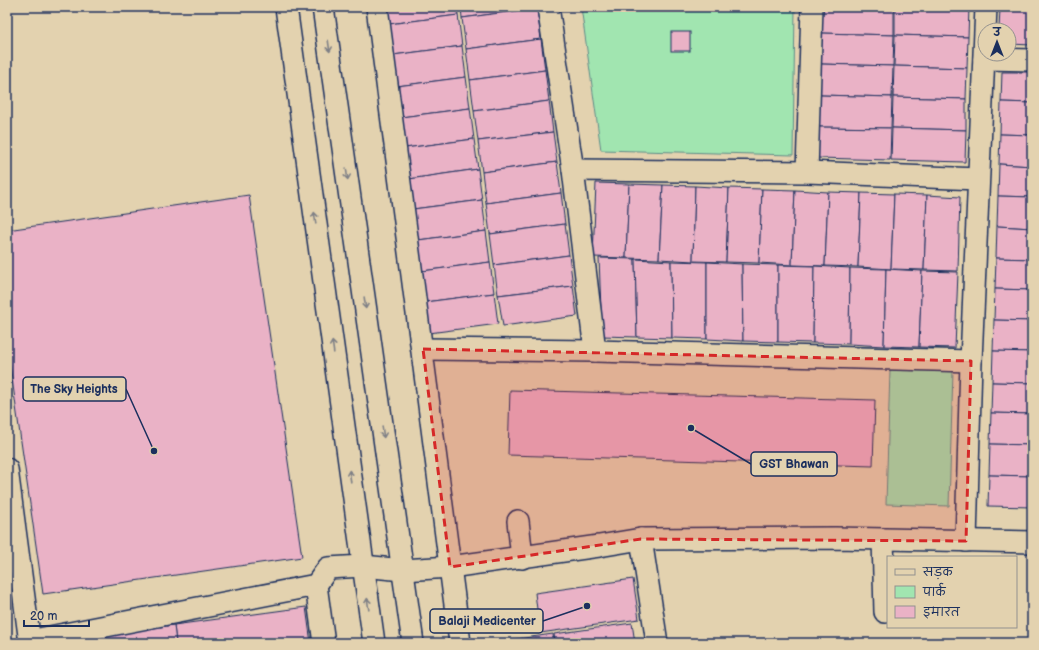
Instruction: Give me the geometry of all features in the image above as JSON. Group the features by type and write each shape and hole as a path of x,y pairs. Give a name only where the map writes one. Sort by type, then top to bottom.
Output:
{"street":[{"path":"286,7 374,643"},
{"path":"324,7 413,643"},
{"path":"377,7 423,349 460,643"},
{"path":"548,7 573,170 595,351"},
{"path":"807,172 812,7"},
{"path":"985,22 986,7"},
{"path":"1017,60 1032,60"},
{"path":"966,541 971,361 984,62"},
{"path":"573,170 807,172 978,179"},
{"path":"423,349 595,351 971,361"},
{"path":"7,469 29,642 316,585"},
{"path":"518,522 522,558"},
{"path":"324,643 316,585 328,568 363,566 403,570 450,567 522,558 641,539 835,538 1032,542"},
{"path":"641,539 657,643"},
{"path":"883,539 885,612"}],"highlighted area":[{"path":"423,349 971,361 966,541 641,539 450,567"}],"green space":[{"path":"581,7 795,7 793,155 601,150"},
{"path":"890,370 953,371 949,506 886,504"}],"building":[{"path":"387,7 457,7 458,15 389,24"},
{"path":"461,7 537,7 537,8 462,18"},
{"path":"822,7 894,7 894,35 821,33"},
{"path":"895,7 969,7 968,37 895,35"},
{"path":"537,8 541,39 466,49 462,18"},
{"path":"1000,8 1032,9 1032,45 1017,44 1017,22 999,22"},
{"path":"458,15 462,46 393,55 389,24"},
{"path":"671,32 690,32 690,51 671,51"},
{"path":"821,33 894,35 893,66 821,64"},
{"path":"895,35 968,37 967,68 894,66"},
{"path":"541,39 545,70 470,80 466,49"},
{"path":"462,46 466,77 397,86 393,55"},
{"path":"821,64 893,66 892,97 820,95"},
{"path":"894,66 967,68 966,99 893,97"},
{"path":"545,70 549,101 474,111 470,80"},
{"path":"1002,72 1032,72 1032,103 1001,102"},
{"path":"466,77 470,108 401,117 397,86"},
{"path":"820,95 892,97 891,128 819,127"},
{"path":"893,97 966,99 966,130 892,128"},
{"path":"549,101 553,132 478,141 474,111"},
{"path":"1001,102 1032,103 1032,135 1000,134"},
{"path":"470,108 474,139 405,148 401,117"},
{"path":"819,127 891,128 890,160 818,158"},
{"path":"892,128 966,130 965,162 891,160"},
{"path":"553,132 557,162 482,172 478,141"},
{"path":"1000,134 1032,135 1032,166 999,164"},
{"path":"474,139 478,169 409,179 405,148"},
{"path":"557,162 561,193 486,203 482,172"},
{"path":"999,164 1032,166 1032,197 998,196"},
{"path":"478,169 482,200 413,209 409,179"},
{"path":"596,183 629,184 626,258 593,257"},
{"path":"629,184 663,185 659,259 626,258"},
{"path":"663,185 695,186 693,261 659,259"},
{"path":"695,186 729,188 726,262 693,261"},
{"path":"729,188 762,189 759,263 726,262"},
{"path":"762,189 795,190 792,265 759,263"},
{"path":"795,190 828,192 825,266 792,265"},
{"path":"828,192 861,193 858,267 825,266"},
{"path":"561,193 565,224 490,234 486,203"},
{"path":"861,193 894,194 891,269 858,267"},
{"path":"894,194 927,195 924,270 891,269"},
{"path":"249,195 302,557 43,594 7,344 7,230"},
{"path":"927,195 960,197 958,271 924,270"},
{"path":"998,196 1032,197 1032,228 997,226"},
{"path":"482,200 486,231 418,240 413,209"},
{"path":"565,224 569,255 494,265 490,234"},
{"path":"997,226 1032,228 1032,259 996,258"},
{"path":"486,231 490,262 422,271 418,240"},
{"path":"569,255 573,286 498,295 494,265"},
{"path":"599,258 635,259 637,337 602,336"},
{"path":"996,258 1032,259 1032,290 995,289"},
{"path":"635,259 671,261 672,338 637,337"},
{"path":"671,261 707,262 707,339 672,338"},
{"path":"490,262 494,293 425,302 422,271"},
{"path":"707,262 742,264 743,341 707,339"},
{"path":"742,264 778,265 778,342 743,341"},
{"path":"778,265 814,266 813,343 778,342"},
{"path":"814,266 850,268 849,344 813,343"},
{"path":"850,268 886,269 884,346 849,344"},
{"path":"886,269 922,271 919,347 884,346"},
{"path":"922,271 958,272 955,348 919,347"},
{"path":"573,286 577,316 503,326 498,295"},
{"path":"995,289 1032,290 1032,321 994,320"},
{"path":"494,293 498,324 429,333 425,302"},
{"path":"994,320 1032,321 1032,352 993,351"},
{"path":"993,351 1032,352 1032,383 992,382"},
{"path":"992,382 1032,383 1032,414 991,413"},
{"path":"510,390 875,400 873,466 508,455"},
{"path":"991,413 1032,414 1032,445 990,444"},
{"path":"990,444 1032,445 1032,476 989,475"},
{"path":"989,475 1032,476 1032,507 988,506"},
{"path":"633,579 639,619 540,633 535,593"},
{"path":"306,607 311,643 176,643 174,625"},
{"path":"632,623 635,643 555,643 554,634"},
{"path":"174,625 176,643 46,643"},
{"path":"553,634 554,643 488,643"}],"place":[{"name":"GST Bhawan","path":"691,428"},
{"name":"The Sky Heights","path":"154,451"},
{"name":"Balaji Medicenter","path":"587,606"}]}
